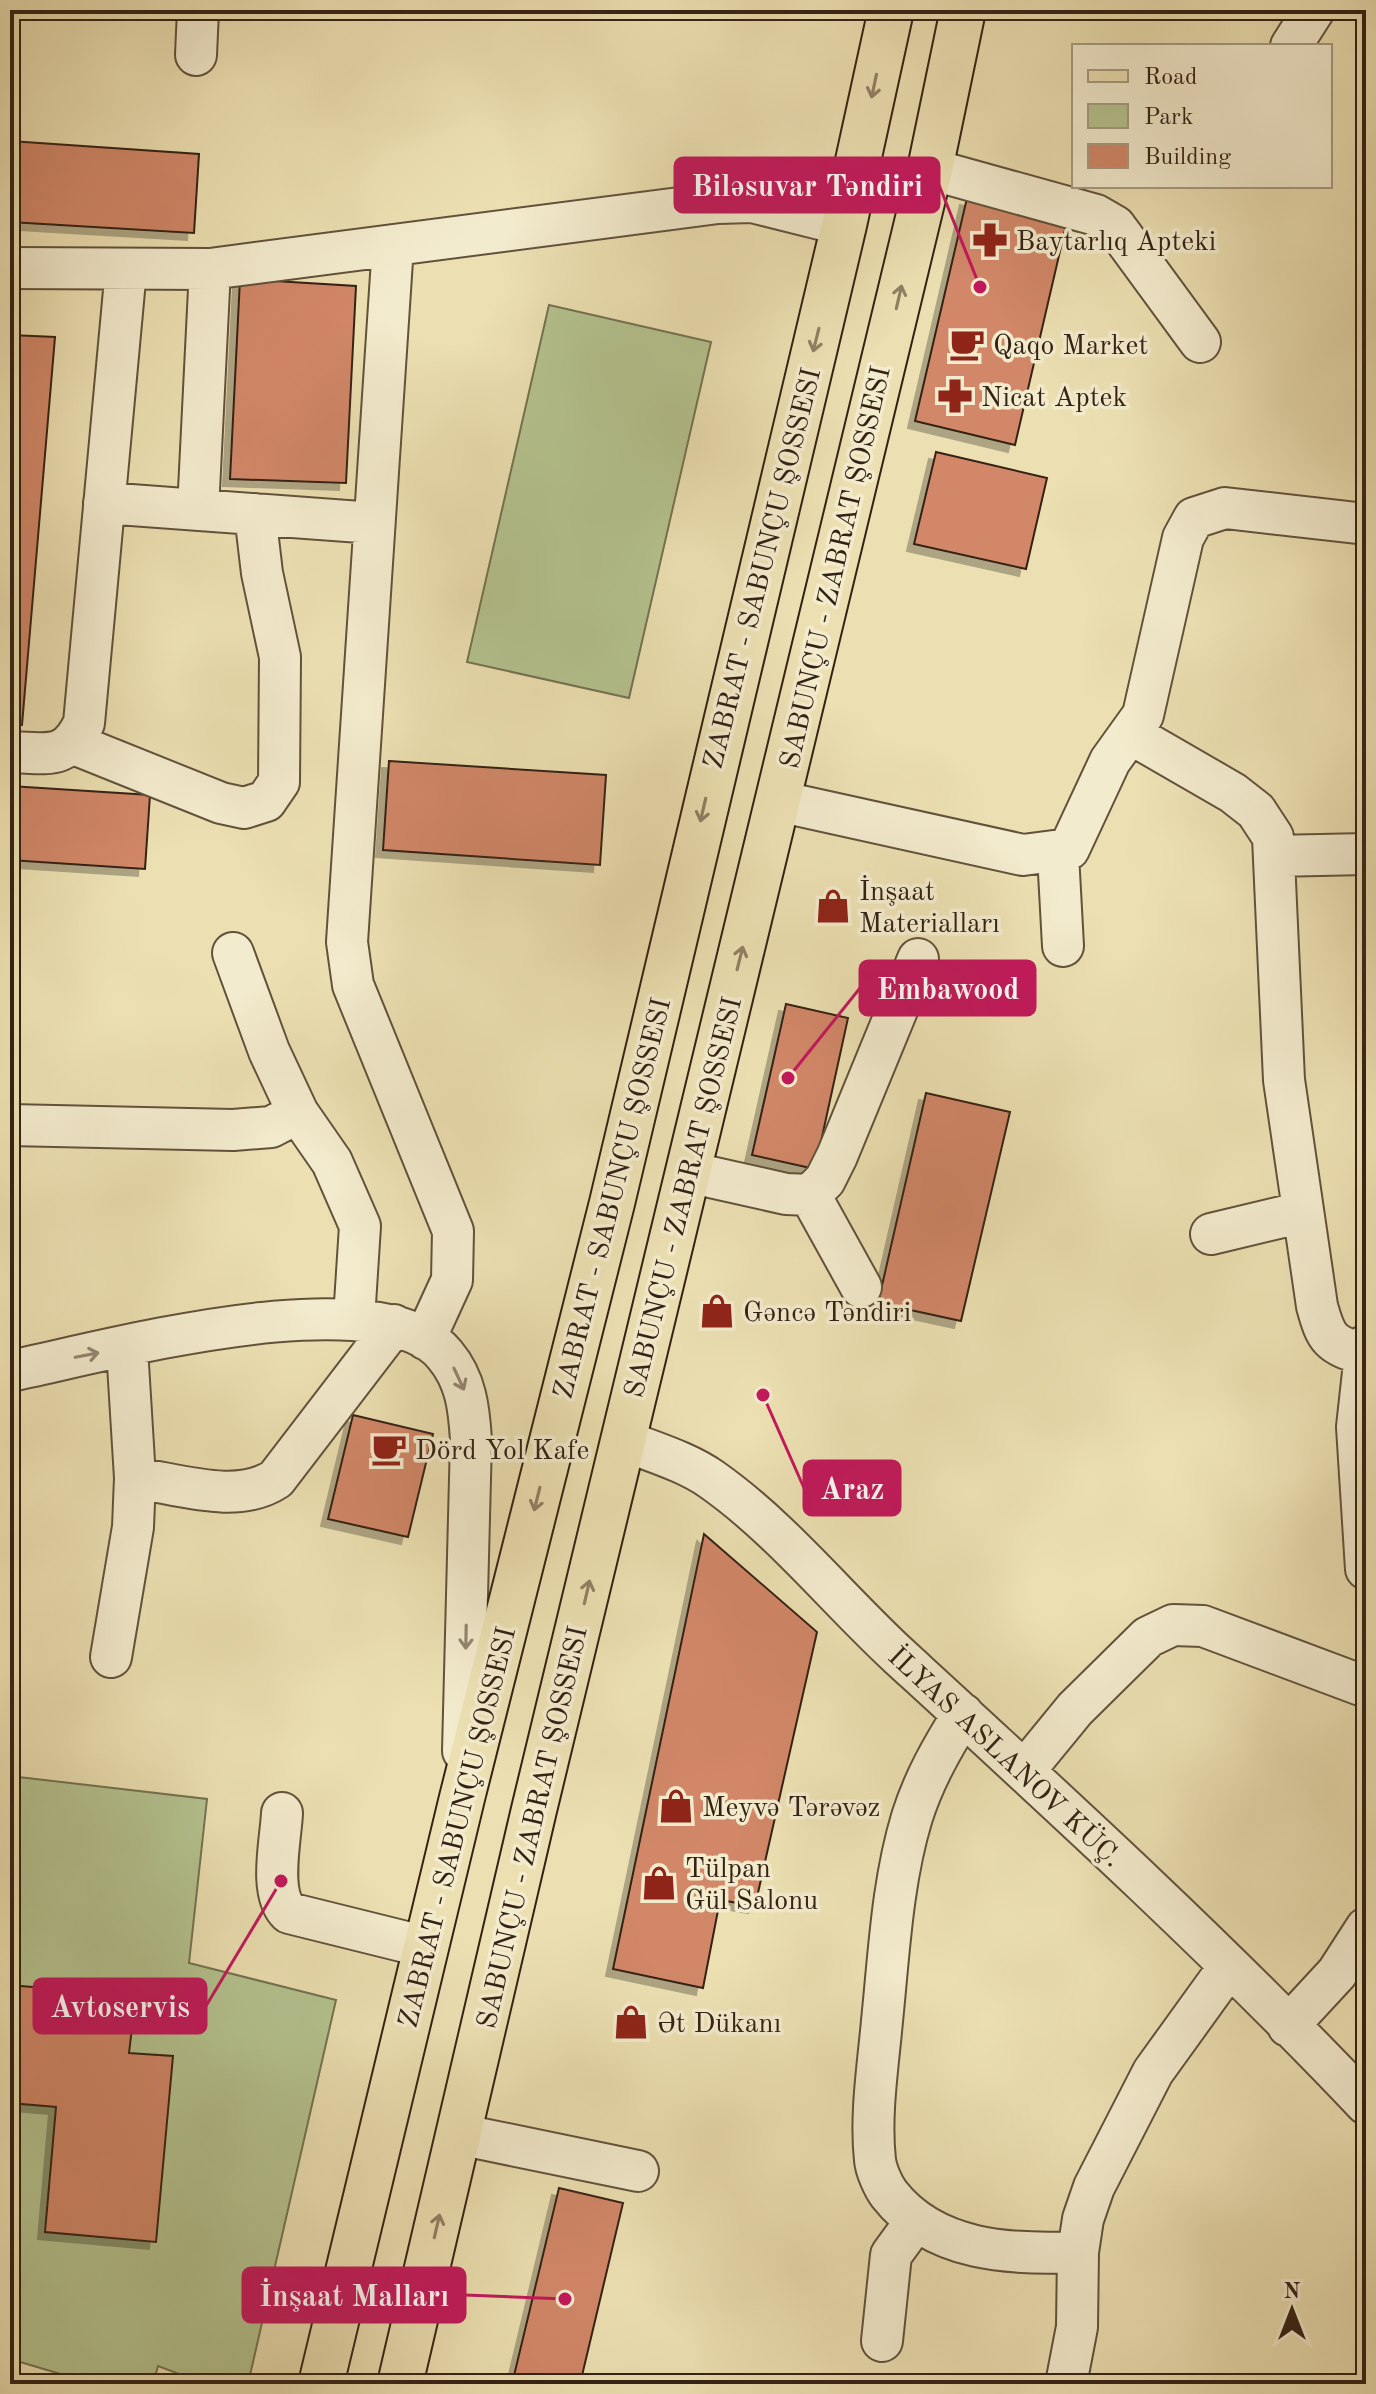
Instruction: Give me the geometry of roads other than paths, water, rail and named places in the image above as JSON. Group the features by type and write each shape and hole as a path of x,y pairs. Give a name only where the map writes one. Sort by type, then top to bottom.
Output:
{"main road":[{"name":"ZABRAT - SABUNÇU ŞOSSESI","path":"321,2384 462,1798 612,1203 844,225 891,10"},
{"name":"SABUNÇU - ZABRAT ŞOSSESI","path":"400,2384 623,1440 930,169 963,10"}],"street":[{"path":"196,55 198,10"},
{"path":"1292,44 1314,10"},
{"path":"930,169 1096,215 1115,226 1200,342"},
{"path":"10,268 210,269 718,203 752,202 844,225"},
{"path":"135,1478 243,1493 263,1488 276,1479 452,1280 453,1231 353,985 347,942 393,245"},
{"path":"10,752 54,754 74,744 84,723 126,269"},
{"path":"198,510 210,269"},
{"path":"104,503 374,523"},
{"path":"778,801 1023,855 1058,854 1069,849 1078,838 1096,788 1143,715 1183,538 1194,518 1225,508 1366,524"},
{"path":"74,744 221,803 244,808 266,801 279,782 280,657 262,573 255,514"},
{"path":"1131,734 1233,793 1256,811 1273,837 1279,1023 1303,1212 1324,1332 1339,1348 1365,1350 1357,1427 1366,1569"},
{"path":"1058,854 1063,946"},
{"path":"1274,856 1366,854"},
{"path":"233,953 269,1051 298,1113 332,1162 360,1226 354,1319"},
{"path":"688,1172 786,1194 810,1195 825,1180 837,1156 918,959"},
{"path":"10,1125 233,1130 271,1127 298,1113"},
{"path":"810,1195 861,1287"},
{"path":"1211,1234 1303,1212"},
{"path":"10,1371 272,1321 317,1316 354,1319 409,1332 444,1352 461,1378 468,1402 471,1440 462,1798"},
{"path":"111,1657 133,1527 135,1478 127,1348"},
{"name":"İLYAS ASLANOV KÜÇ.","path":"623,1440 710,1478 742,1504 1025,1770 1366,2104"},
{"path":"1025,1770 1085,1698 1148,1637 1173,1625 1203,1626 1366,1687"},
{"path":"963,1714 930,1767 912,1818 894,1898 875,2100 875,2163 887,2192 915,2222 946,2237 999,2251 1078,2252"},
{"path":"282,1813 279,1887 282,1906 289,1913 426,1947"},
{"path":"1288,2026 1337,1973 1366,1928"},
{"path":"1066,2384 1077,2327 1078,2252 1083,2219 1094,2187 1137,2097 1228,1968"},
{"path":"458,2134 638,2171"},
{"path":"882,2341 891,2255 915,2222"}],"place":[{"name":"Baytarlıq Apteki","path":"990,240"},
{"name":"Biləsuvar Təndiri","path":"980,287"},
{"name":"Qaqo Market","path":"967,344"},
{"name":"Nicat Aptek","path":"955,396"},
{"name":"İnşaat Materialları","path":"833,906"},
{"name":"Embawood","path":"788,1078"},
{"name":"Gəncə Təndiri","path":"717,1311"},
{"name":"Araz","path":"763,1395"},
{"name":"Dörd Yol Kafe","path":"389,1449"},
{"name":"Meyvə Tərəvəz","path":"676,1806"},
{"name":"Avtoservis","path":"281,1881"},
{"name":"Tülpan Gül Salonu","path":"659,1883"},
{"name":"Ət Dükanı","path":"631,2022"},
{"name":"İnşaat Malları","path":"565,2299"}]}
